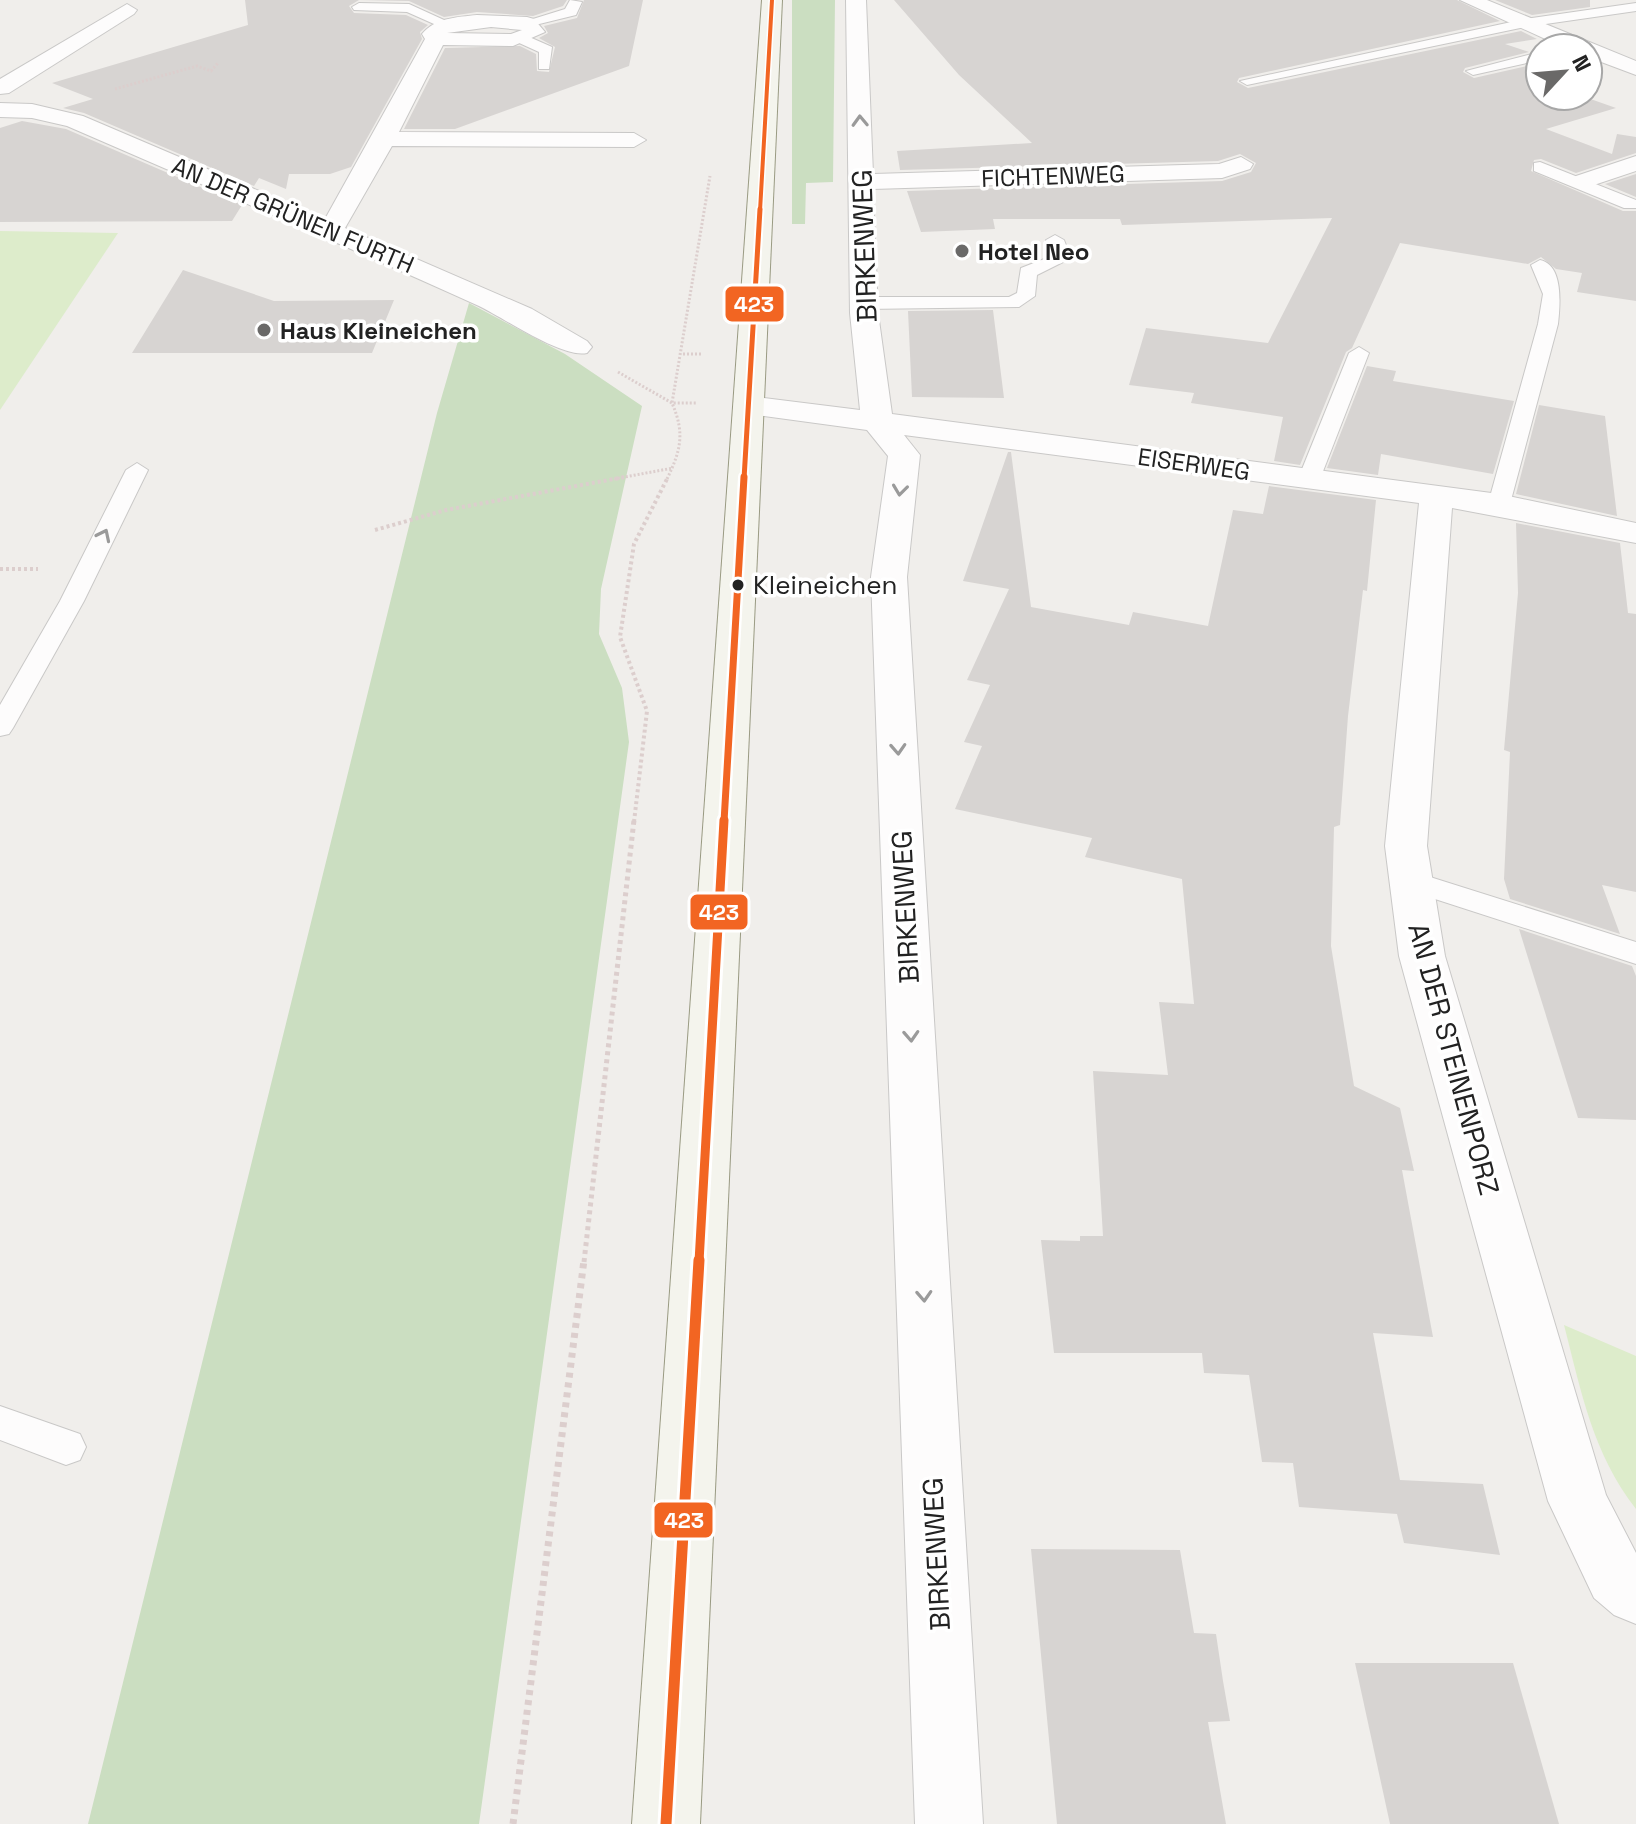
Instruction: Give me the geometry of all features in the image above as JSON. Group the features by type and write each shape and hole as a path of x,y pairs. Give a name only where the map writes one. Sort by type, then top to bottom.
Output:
{"main road":[{"path":"666,1824 772,0"}],"street":[{"name":"BIRKENWEG","path":"856,0 864,303 877,422 904,455 889,577 949,1824"},
{"path":"1470,0 1546,32"},
{"path":"0,89 127,10"},
{"path":"329,232 353,197 381,139 442,32 524,31"},
{"path":"1604,56 1636,69"},
{"name":"AN DER GRÜNEN FURTH","path":"0,110 36,112 75,121 522,315 577,347"},
{"path":"381,139 634,140"},
{"path":"1582,182 1636,163"},
{"name":"FICHTENWEG","path":"863,182 1222,171 1241,164"},
{"name":"EISERWEG","path":"749,405 1499,504 1636,533"},
{"name":"AN DER STEINENPORZ","path":"1436,496 1406,846 1422,956 1578,1501 1616,1577 1636,1594"}],"lane":[{"path":"544,66 547,50 524,31 571,12 575,2"},
{"path":"359,7 409,8 442,32"},
{"path":"1247,81 1527,24 1636,7"},
{"path":"1473,71 1524,60"},
{"path":"1540,167 1630,204"},
{"path":"864,303 1012,303 1026,296 1028,272 1062,258 1055,240"},
{"path":"1499,504 1548,324 1552,294 1540,265"},
{"path":"1309,479 1359,353"},
{"path":"0,728 72,601 137,470"},
{"path":"1411,881 1636,953"},
{"path":"0,1423 66,1447"}],"path":[{"path":"36,112 197,66 211,71 218,63"},
{"path":"513,1824 570,1382 647,711 620,637 634,544 681,450 681,424 672,403 711,172"},
{"path":"577,347 672,403 749,405"},
{"path":"375,530 446,510 673,468"}],"green space":[{"path":"792,0 835,0 833,182 806,183 805,224 792,224"},
{"path":"0,231 118,233 0,410"},
{"path":"469,303 565,354 642,406 601,589 599,634 622,688 629,742 479,1824 88,1824 437,413"},
{"path":"1564,1325 1636,1356 1636,1509 1609,1466 1590,1421"}],"building":[{"path":"245,0 359,0 349,6 354,13 406,15 428,25 420,32 422,39 351,167 330,174 289,174 286,189 259,178 254,186 84,113 63,108 93,99 52,83 248,25"},
{"path":"359,0 567,0 563,6 533,16 477,12 444,17 409,1"},
{"path":"584,0 643,0 629,66 455,129 404,129 445,48 520,46 536,54 537,71 549,72 555,47 539,38 548,33 544,26 577,18"},
{"path":"894,0 1457,0 1500,21 1239,78 1237,82 1248,88 1524,32 1524,41 1505,44 1524,50 1524,53 1465,68 1463,72 1474,78 1524,67 1524,112 1603,112 1546,129 1612,154 1617,134 1636,137 1636,153 1576,173 1541,159 1534,160 1531,171 1623,211 1636,211 1636,301 1577,292 1582,273 1556,269 1541,257 1528,264 1400,243 1352,348 1346,352 1300,465 1274,461 1283,417 1191,403 1194,393 1129,385 1146,328 1268,343 1332,218 1122,225 1120,219 993,219 995,229 921,232 907,191 1222,181 1251,172 1256,163 1240,154 1218,161 900,170 897,151 1032,143 959,75"},
{"path":"1495,0 1590,0 1590,7 1532,15"},
{"path":"1604,104 1616,108 1604,112"},
{"path":"22,121 66,129 242,205 232,221 0,222 0,128"},
{"path":"1636,174 1636,197 1605,184"},
{"name":"Haus Kleineichen","path":"183,270 274,301 394,300 372,353 132,353"},
{"path":"993,310 1004,398 912,397 908,311"},
{"path":"1367,366 1396,371 1393,381 1514,401 1493,474 1381,454 1378,475 1327,468"},
{"path":"1539,405 1605,416 1617,516 1516,494"},
{"path":"1008,452 1011,452 1031,607 1129,625 1133,612 1208,626 1233,510 1263,514 1269,486 1376,500 1367,591 1363,590 1348,716 1340,825 1334,827 1331,946 1354,1086 1400,1108 1414,1171 1402,1170 1433,1337 1373,1333 1400,1480 1483,1484 1500,1555 1404,1543 1397,1514 1299,1507 1293,1463 1262,1462 1249,1375 1204,1373 1202,1353 1054,1353 1041,1240 1080,1241 1080,1236 1103,1236 1093,1071 1168,1075 1159,1002 1194,1004 1182,879 1085,857 1092,838 955,809 982,746 964,742 990,685 967,680 1009,589 963,581"},
{"path":"1516,523 1620,543 1628,613 1636,614 1636,892 1602,885 1620,934 1510,899 1504,879 1510,752 1504,750 1518,593"},
{"path":"1519,929 1632,966 1636,976 1636,1120 1578,1118"},
{"path":"1031,1549 1180,1550 1194,1633 1216,1634 1230,1721 1208,1722 1226,1824 1057,1824"},
{"path":"1355,1663 1513,1663 1559,1824 1390,1824"}],"transit line":[{"name":"423","path":"666,1824 772,0"}],"place":[{"name":"Hotel Neo","path":"962,251"},
{"name":"Haus Kleineichen","path":"264,330"},
{"name":"Kleineichen","path":"738,585"}]}
